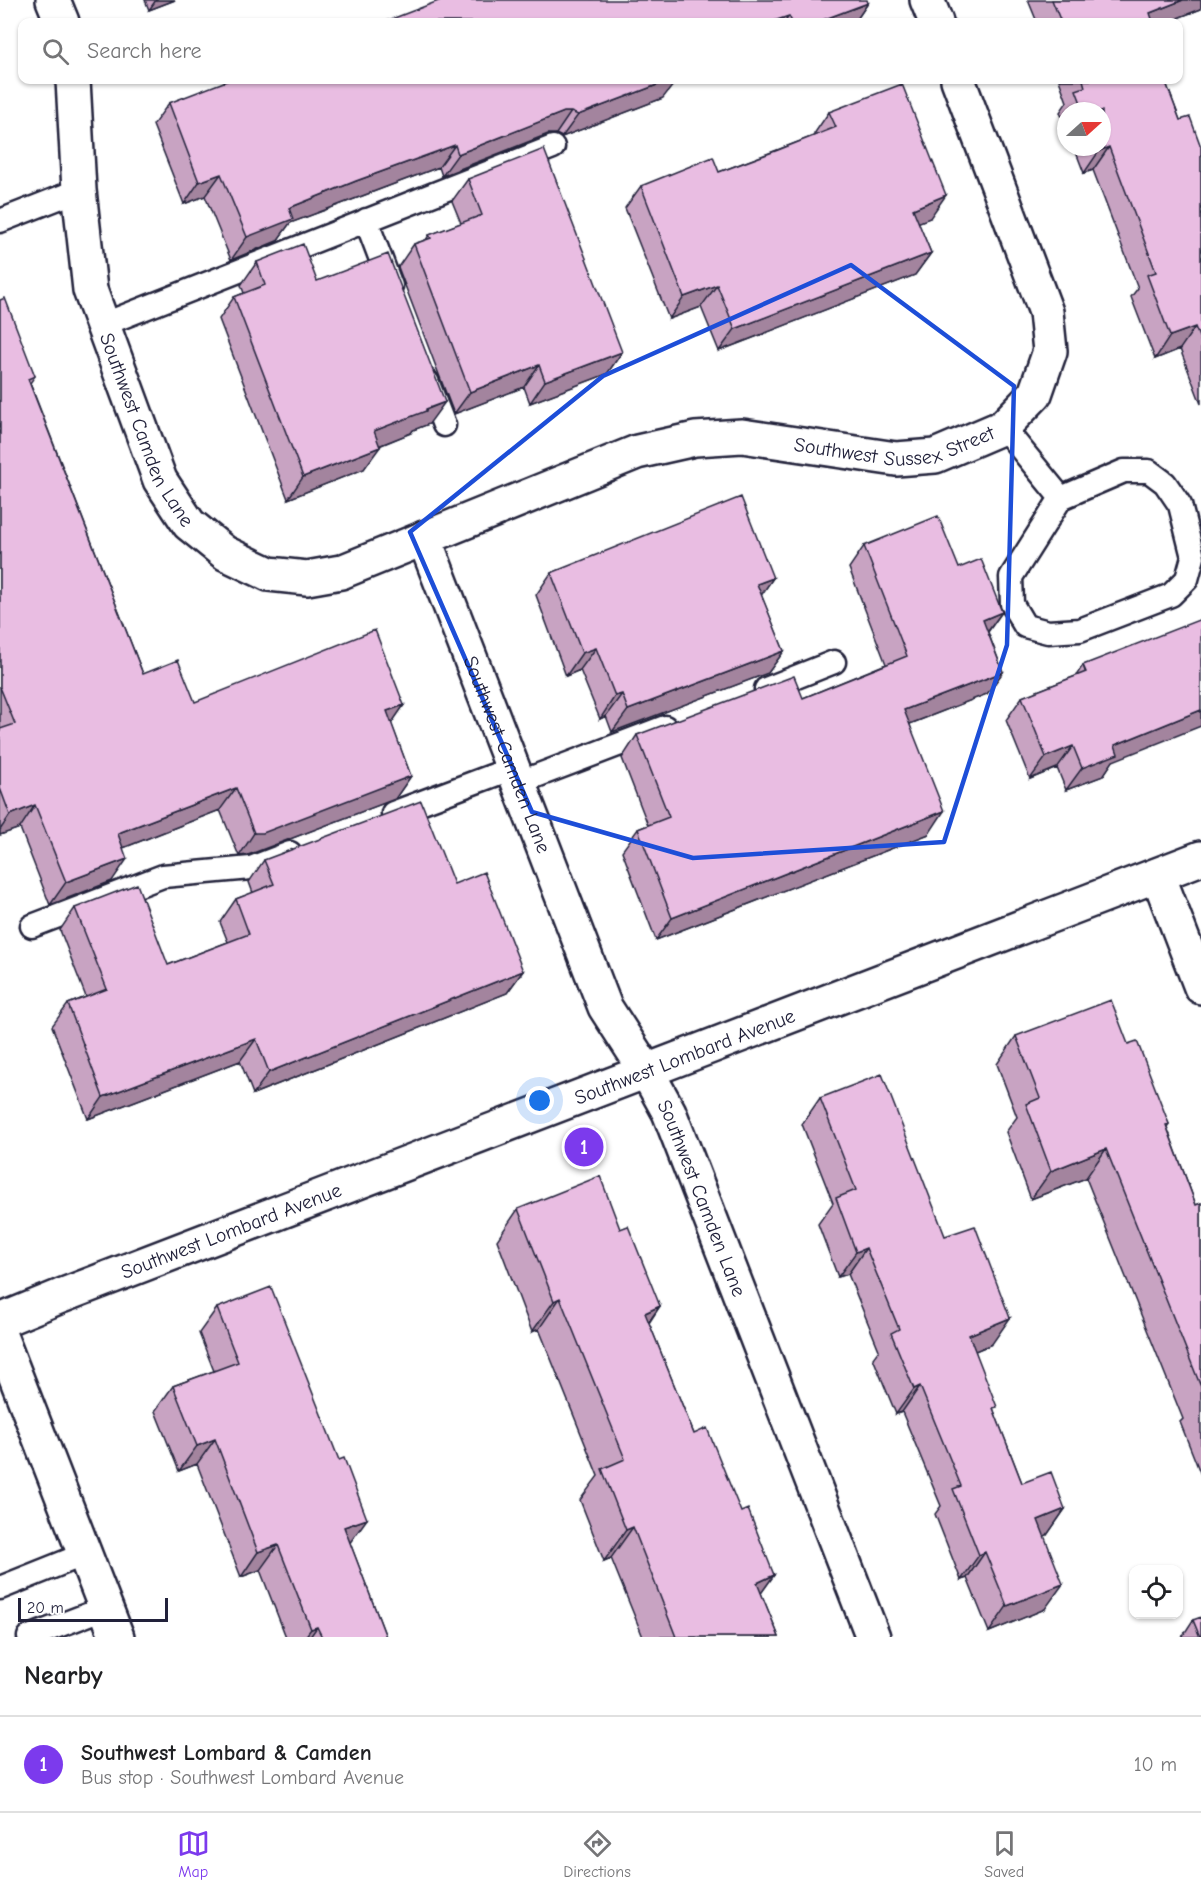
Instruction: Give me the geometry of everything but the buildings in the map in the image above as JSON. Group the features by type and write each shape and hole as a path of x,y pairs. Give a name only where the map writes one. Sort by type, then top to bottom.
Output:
{"street":[{"path":"54,0 61,18"},
{"path":"927,0 934,18"},
{"name":"Southwest Camden Lane","path":"73,84 78,190 90,290 160,480 189,524 225,553 269,574 307,578 341,572 424,538 605,1007 647,1072 669,1112 873,1637"},
{"name":"Southwest Sussex Street","path":"424,538 638,452 695,439 742,436 896,459 935,456 1003,427 1035,394 1050,351 1046,312 960,84"},
{"name":"Southwest Lombard Avenue","path":"0,1321 1201,858"},
{"path":"1158,875 1201,987"},
{"path":"0,1336 111,1623"}],"lane":[{"path":"102,325 553,147"},
{"path":"0,221 78,190"},
{"path":"366,220 399,307"},
{"path":"420,361 444,425"},
{"path":"1003,427 1060,498"},
{"path":"1124,471 1149,471 1165,483 1180,505 1194,557 1187,579 1171,596 1080,630 1048,632 1025,626 1012,604 1011,577 1060,498 1124,471"},
{"path":"747,696 834,663"},
{"path":"372,821 681,721"},
{"path":"32,926 163,876 251,868 306,847"},
{"path":"0,1588 84,1554"},
{"path":"29,1637 111,1623"}],"highlighted area":[{"path":"851,265 1014,386 1007,645 944,842 693,858 532,812 410,532 603,376"}],"place":[{"name":"Southwest Lombard & Camden","path":"584,1147"}]}
